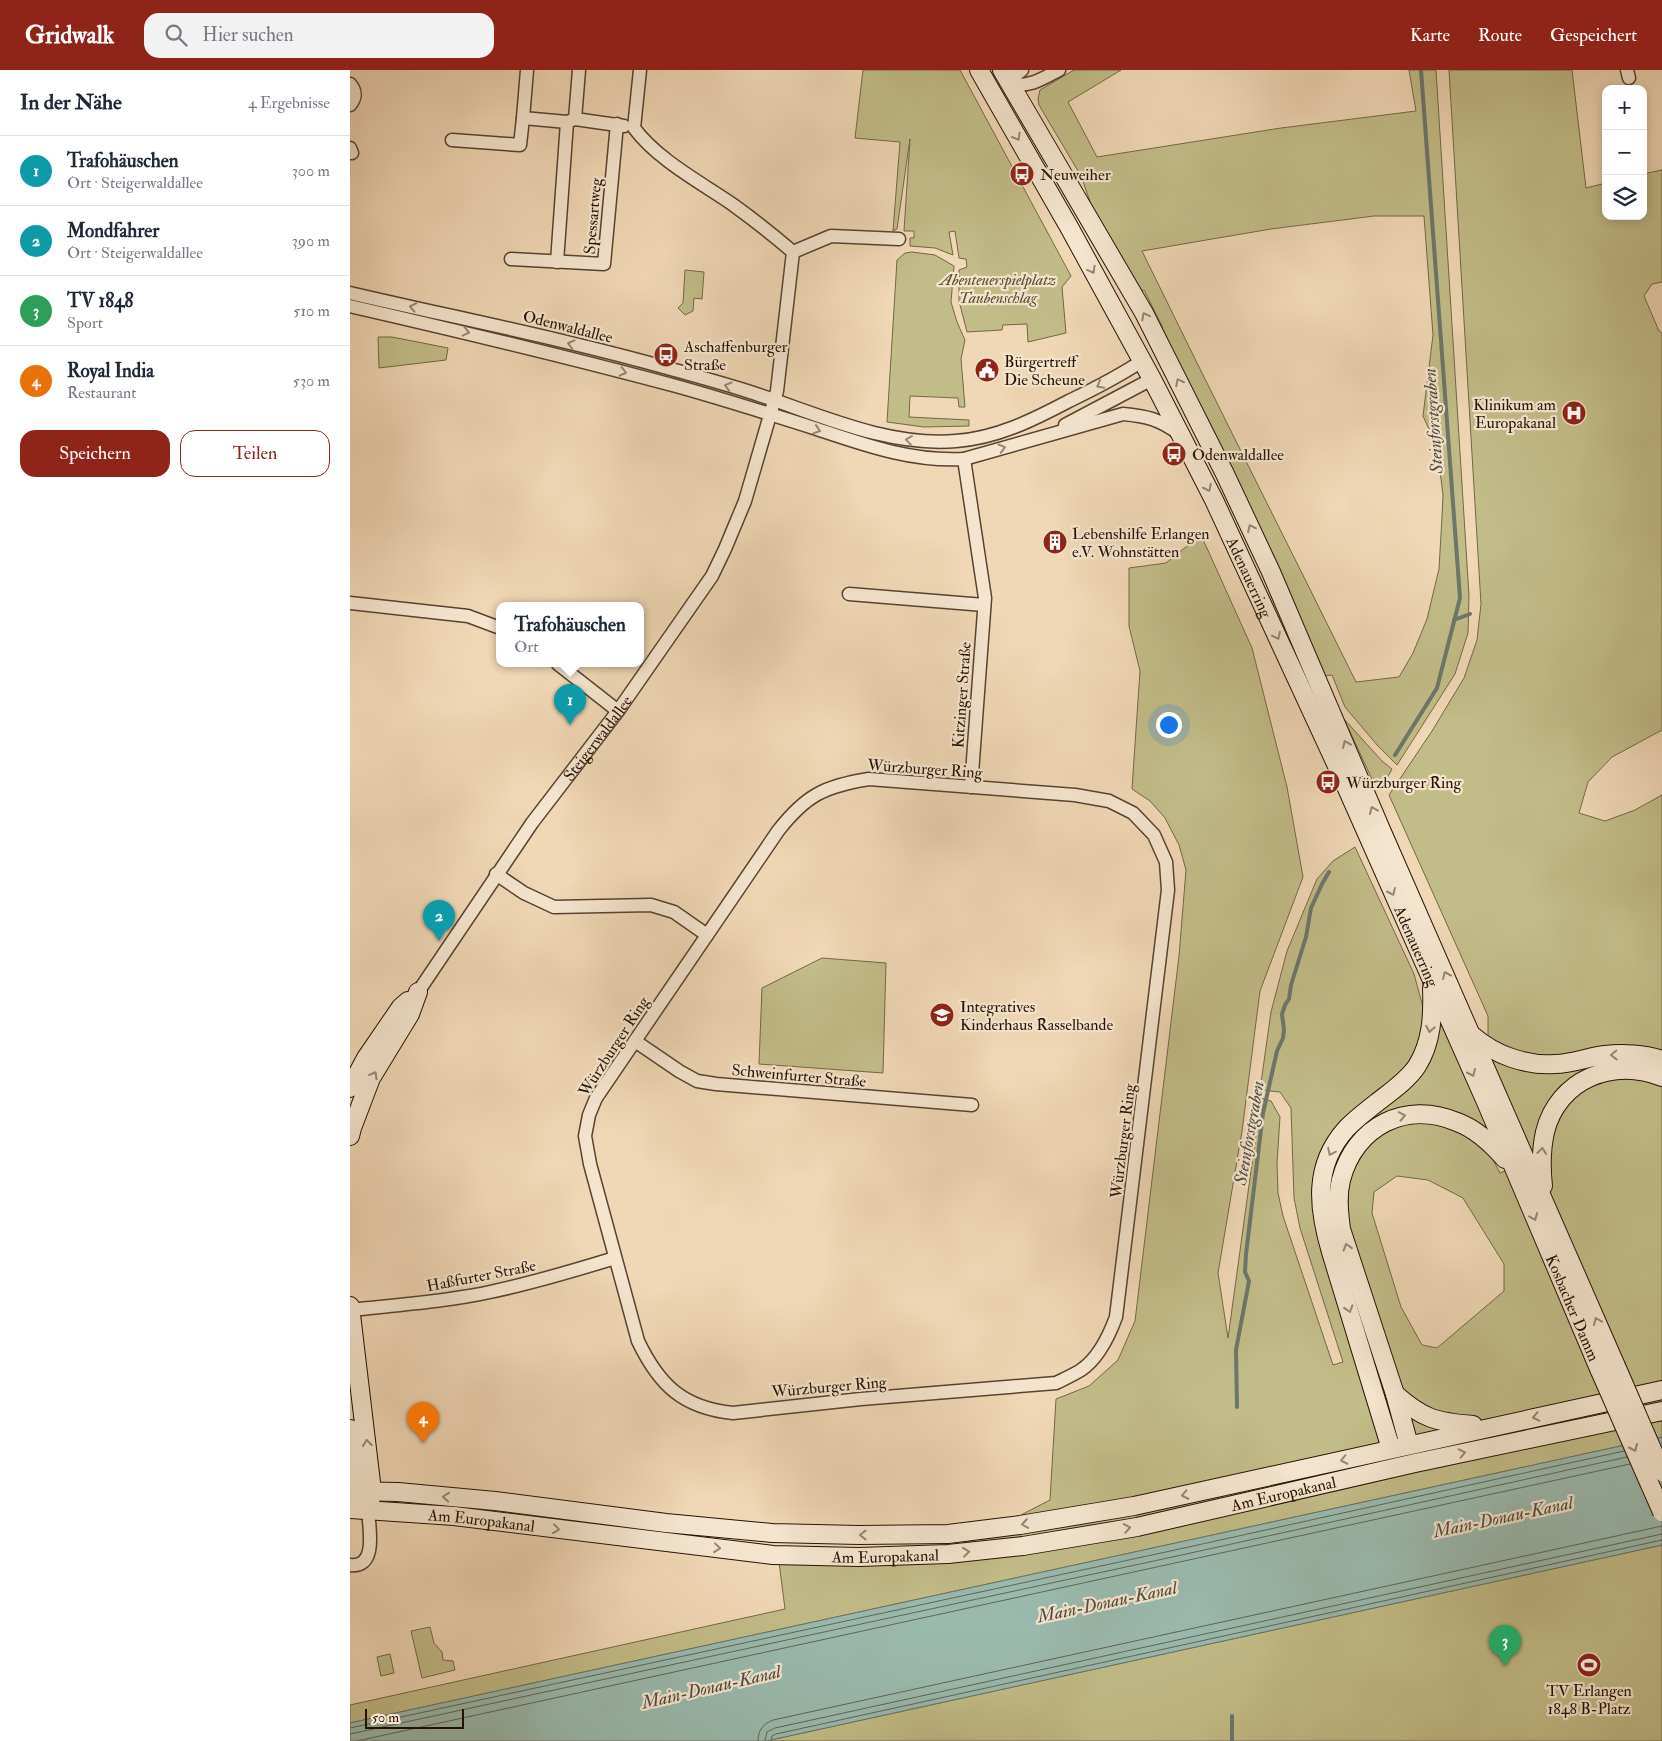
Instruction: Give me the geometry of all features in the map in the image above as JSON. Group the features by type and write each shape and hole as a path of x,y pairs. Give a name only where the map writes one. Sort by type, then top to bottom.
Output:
{"main road":[{"name":"Adenauerring","path":"979,70 1069,227 1152,379 1214,500 1354,805 1431,980 1492,1099"},
{"name":"Adenauerring","path":"1006,78 1124,278 1168,359 1226,474 1271,572 1382,832 1473,1036 1492,1099"},
{"path":"993,94 1006,78"},
{"path":"1142,361 1168,359"},
{"path":"1152,379 1168,359"},
{"path":"1402,1456 1328,1244 1320,1202 1327,1159 1335,1144 1346,1129 1406,1079 1416,1066 1425,1048 1431,1028 1431,980"},
{"name":"Steigerwaldallee","path":"350,1088 366,1058 401,1007 418,992"},
{"name":"Steigerwaldallee","path":"351,1131 371,1078 410,1014 418,992"},
{"path":"1473,1036 1496,1052 1520,1060 1543,1064 1557,1064 1606,1055 1639,1055 1662,1060"},
{"path":"1544,1199 1541,1171 1545,1131 1551,1116 1562,1099 1574,1087 1590,1077 1610,1070 1630,1068 1662,1077"},
{"name":"Kosbacher Damm","path":"1492,1099 1515,1172 1608,1368 1662,1472"},
{"name":"Kosbacher Damm","path":"1492,1099 1544,1199 1662,1512"},
{"path":"1402,1456 1395,1394 1341,1229 1338,1205 1340,1181 1346,1163 1357,1145 1374,1127 1395,1118 1414,1114 1436,1116 1467,1126 1494,1148 1515,1172"},
{"path":"350,1306 359,1491"},
{"name":"Am Europakanal","path":"350,1509 454,1516 774,1555 859,1557 948,1554 1023,1546 1137,1527 1402,1456 1490,1427 1662,1390"},
{"path":"1395,1394 1410,1408 1426,1417 1444,1423 1490,1427"},
{"name":"Am Europakanal","path":"359,1491 495,1501 666,1523 772,1533 859,1535 948,1534 1020,1525 1134,1506 1402,1456 1662,1411"},
{"path":"350,1429 359,1491 368,1510"}],"street":[{"path":"452,140 520,145 527,70"},
{"name":"Spessartweg","path":"557,262 571,121 579,70"},
{"path":"634,128 640,70"},
{"path":"1006,78 1022,70"},
{"path":"1006,78 1026,86 1059,70"},
{"path":"350,84 353,88 354,97 350,105"},
{"path":"523,118 617,124 634,128 643,140 657,151 759,224 793,252"},
{"name":"Spessartweg","path":"511,259 604,264 617,124"},
{"path":"350,148 352,153 350,153"},
{"path":"793,252 831,236 898,239"},
{"path":"771,414 777,391 793,252"},
{"name":"Odenwaldallee","path":"350,294 499,326 664,367 774,400 808,413 907,440 957,441 985,437 1014,428 1078,397 1142,361"},
{"name":"Odenwaldallee","path":"350,306 470,333 676,386 771,414 878,449 912,457 946,460 964,459 1123,414 1147,416 1166,424 1180,434"},
{"name":"Odenwaldallee","path":"1041,437 1152,379"},
{"name":"Steigerwaldallee","path":"418,992 532,823 618,711 712,576 745,501 771,414"},
{"name":"Kitzinger Straße","path":"964,459 984,598 971,787"},
{"path":"849,594 984,605"},
{"path":"350,603 468,616 496,626"},
{"path":"562,667 618,711"},
{"name":"Würzburger Ring","path":"869,779 1075,796 1109,801 1133,813 1154,835 1166,862 1168,890 1120,1294 1116,1317 1109,1337 1098,1354 1083,1369 1056,1383 842,1401 733,1413 697,1406 673,1391 658,1377 646,1360 638,1341 585,1136 589,1115 596,1098 707,935 793,811 822,791 844,783 869,779"},
{"path":"496,874 524,893 554,907 651,905 674,912 707,935"},
{"name":"Schweinfurter Straße","path":"635,1041 697,1081 972,1105"},
{"name":"Haßfurter Straße","path":"350,1310 488,1292 559,1276 615,1258"},
{"path":"350,1566 359,1566 369,1554 368,1510"}],"green space":[{"name":"Abenteuerspielplatz Taubenschlag","path":"863,70 960,70 1071,276 1062,287 1066,333 1028,342 1027,324 1003,325 1002,330 967,332 959,301 959,270 967,267 966,259 959,258 955,231 949,232 953,255 935,248 910,246 910,238 914,238 914,231 904,231 910,139 897,229 893,231 900,142 855,138"},
{"path":"1074,70 1121,70 1068,102 1097,157 1281,128 1416,111 1409,70 1436,70 1469,596 1468,633 1455,674 1397,765 1345,707 1332,675 1324,676 1160,331 1163,328 1144,290 1140,292 1092,207 1081,176 1039,105 1040,90","holes":["1374,216 1424,216 1433,335 1423,416 1437,447 1443,495 1439,569 1427,619 1413,653 1399,677 1356,682 1142,251 1271,229"]},
{"path":"1449,70 1572,70 1586,188 1602,184 1602,220 1647,220 1647,173 1662,170 1662,282 1652,284 1644,296 1659,331 1662,333 1662,730 1612,757 1588,782 1579,813 1605,821 1635,810 1662,795 1662,1437 350,1723 350,1705 785,1609 779,1562 930,1562 1050,1500 1056,1399 1089,1386 1118,1360 1135,1321 1179,956 1186,870 1179,845 1165,818 1150,801 1132,789 1140,671 1129,626 1129,568 1166,563 1201,535 1252,648 1287,787 1303,877 1260,991 1242,1131 1218,1273 1228,1338 1261,1098 1271,1101 1280,1117 1277,1163 1278,1193 1283,1216 1333,1365 1343,1362 1300,1228 1294,1198 1291,1108 1280,1092 1260,1090 1271,1012 1287,951 1317,879 1333,861 1355,847 1414,974 1424,1011 1424,1026 1416,1050 1403,1070 1323,1156 1358,1358 1395,1374 1347,1221 1349,1181 1363,1149 1385,1129 1414,1121 1451,1125 1474,1138 1491,1156 1500,1173 1535,1158 1488,1053 1488,1016 1389,795 1432,731 1464,678 1477,640 1481,604","holes":["1397,1176 1428,1180 1463,1198 1504,1264 1504,1291 1437,1348 1422,1345 1401,1307 1372,1213 1374,1192"]},
{"path":"905,253 935,255 954,266 951,302 965,340 961,359 965,407 959,407 958,398 910,396 909,417 969,420 969,426 924,427 887,422 897,260"},
{"path":"685,270 704,272 702,299 694,298 693,311 685,315 678,308 683,303"},
{"path":"378,337 392,337 448,348 446,360 379,368"},
{"path":"1344,719 1382,761 1392,769 1386,780 1377,790"},
{"path":"822,958 886,963 883,1073 759,1064 762,988"},
{"path":"1439,1019 1493,1138 1450,1112 1346,1139 1396,1096"},
{"path":"1662,1545 1662,1741 766,1741"},
{"path":"430,1627 434,1643 442,1652 443,1660 453,1661 455,1670 422,1678 411,1631"},
{"path":"390,1654 394,1673 381,1676 377,1657"}],"water":[{"name":"Main-Donau-Kanal","path":"1662,1437 1662,1545 766,1741 350,1741 350,1723"}],"waterway":[{"name":"Steinforstgraben","path":"1395,755 1437,688 1460,598 1421,70"},
{"path":"1454,620 1470,614"},
{"name":"Steinforstgraben","path":"1237,1407 1236,1350 1249,1281 1245,1272 1246,1254 1263,1113 1277,1051 1283,1038 1282,1014 1289,999 1291,985 1306,937 1311,908 1329,872"},
{"name":"Steinforstgraben","path":"1232,1716 1232,1741"}],"place":[{"name":"Neuweiher","path":"1022,174"},
{"name":"Aschaffenburger Straße","path":"666,355"},
{"name":"Bürgertreff Die Scheune","path":"987,370"},
{"name":"Klinikum am Europakanal","path":"1574,413"},
{"name":"Odenwaldallee","path":"1174,454"},
{"name":"Lebenshilfe Erlangen e.V. Wohnstätten","path":"1055,542"},
{"name":"Trafohäuschen","path":"570,725"},
{"name":"Würzburger Ring","path":"1328,782"},
{"name":"Mondfahrer","path":"439,941"},
{"name":"Integratives Kinderhaus Rasselbande","path":"942,1015"},
{"name":"Royal India","path":"423,1443"},
{"name":"TV Erlangen 1848 B-Platz","path":"1589,1665"},
{"name":"TV 1848","path":"1505,1666"}]}
